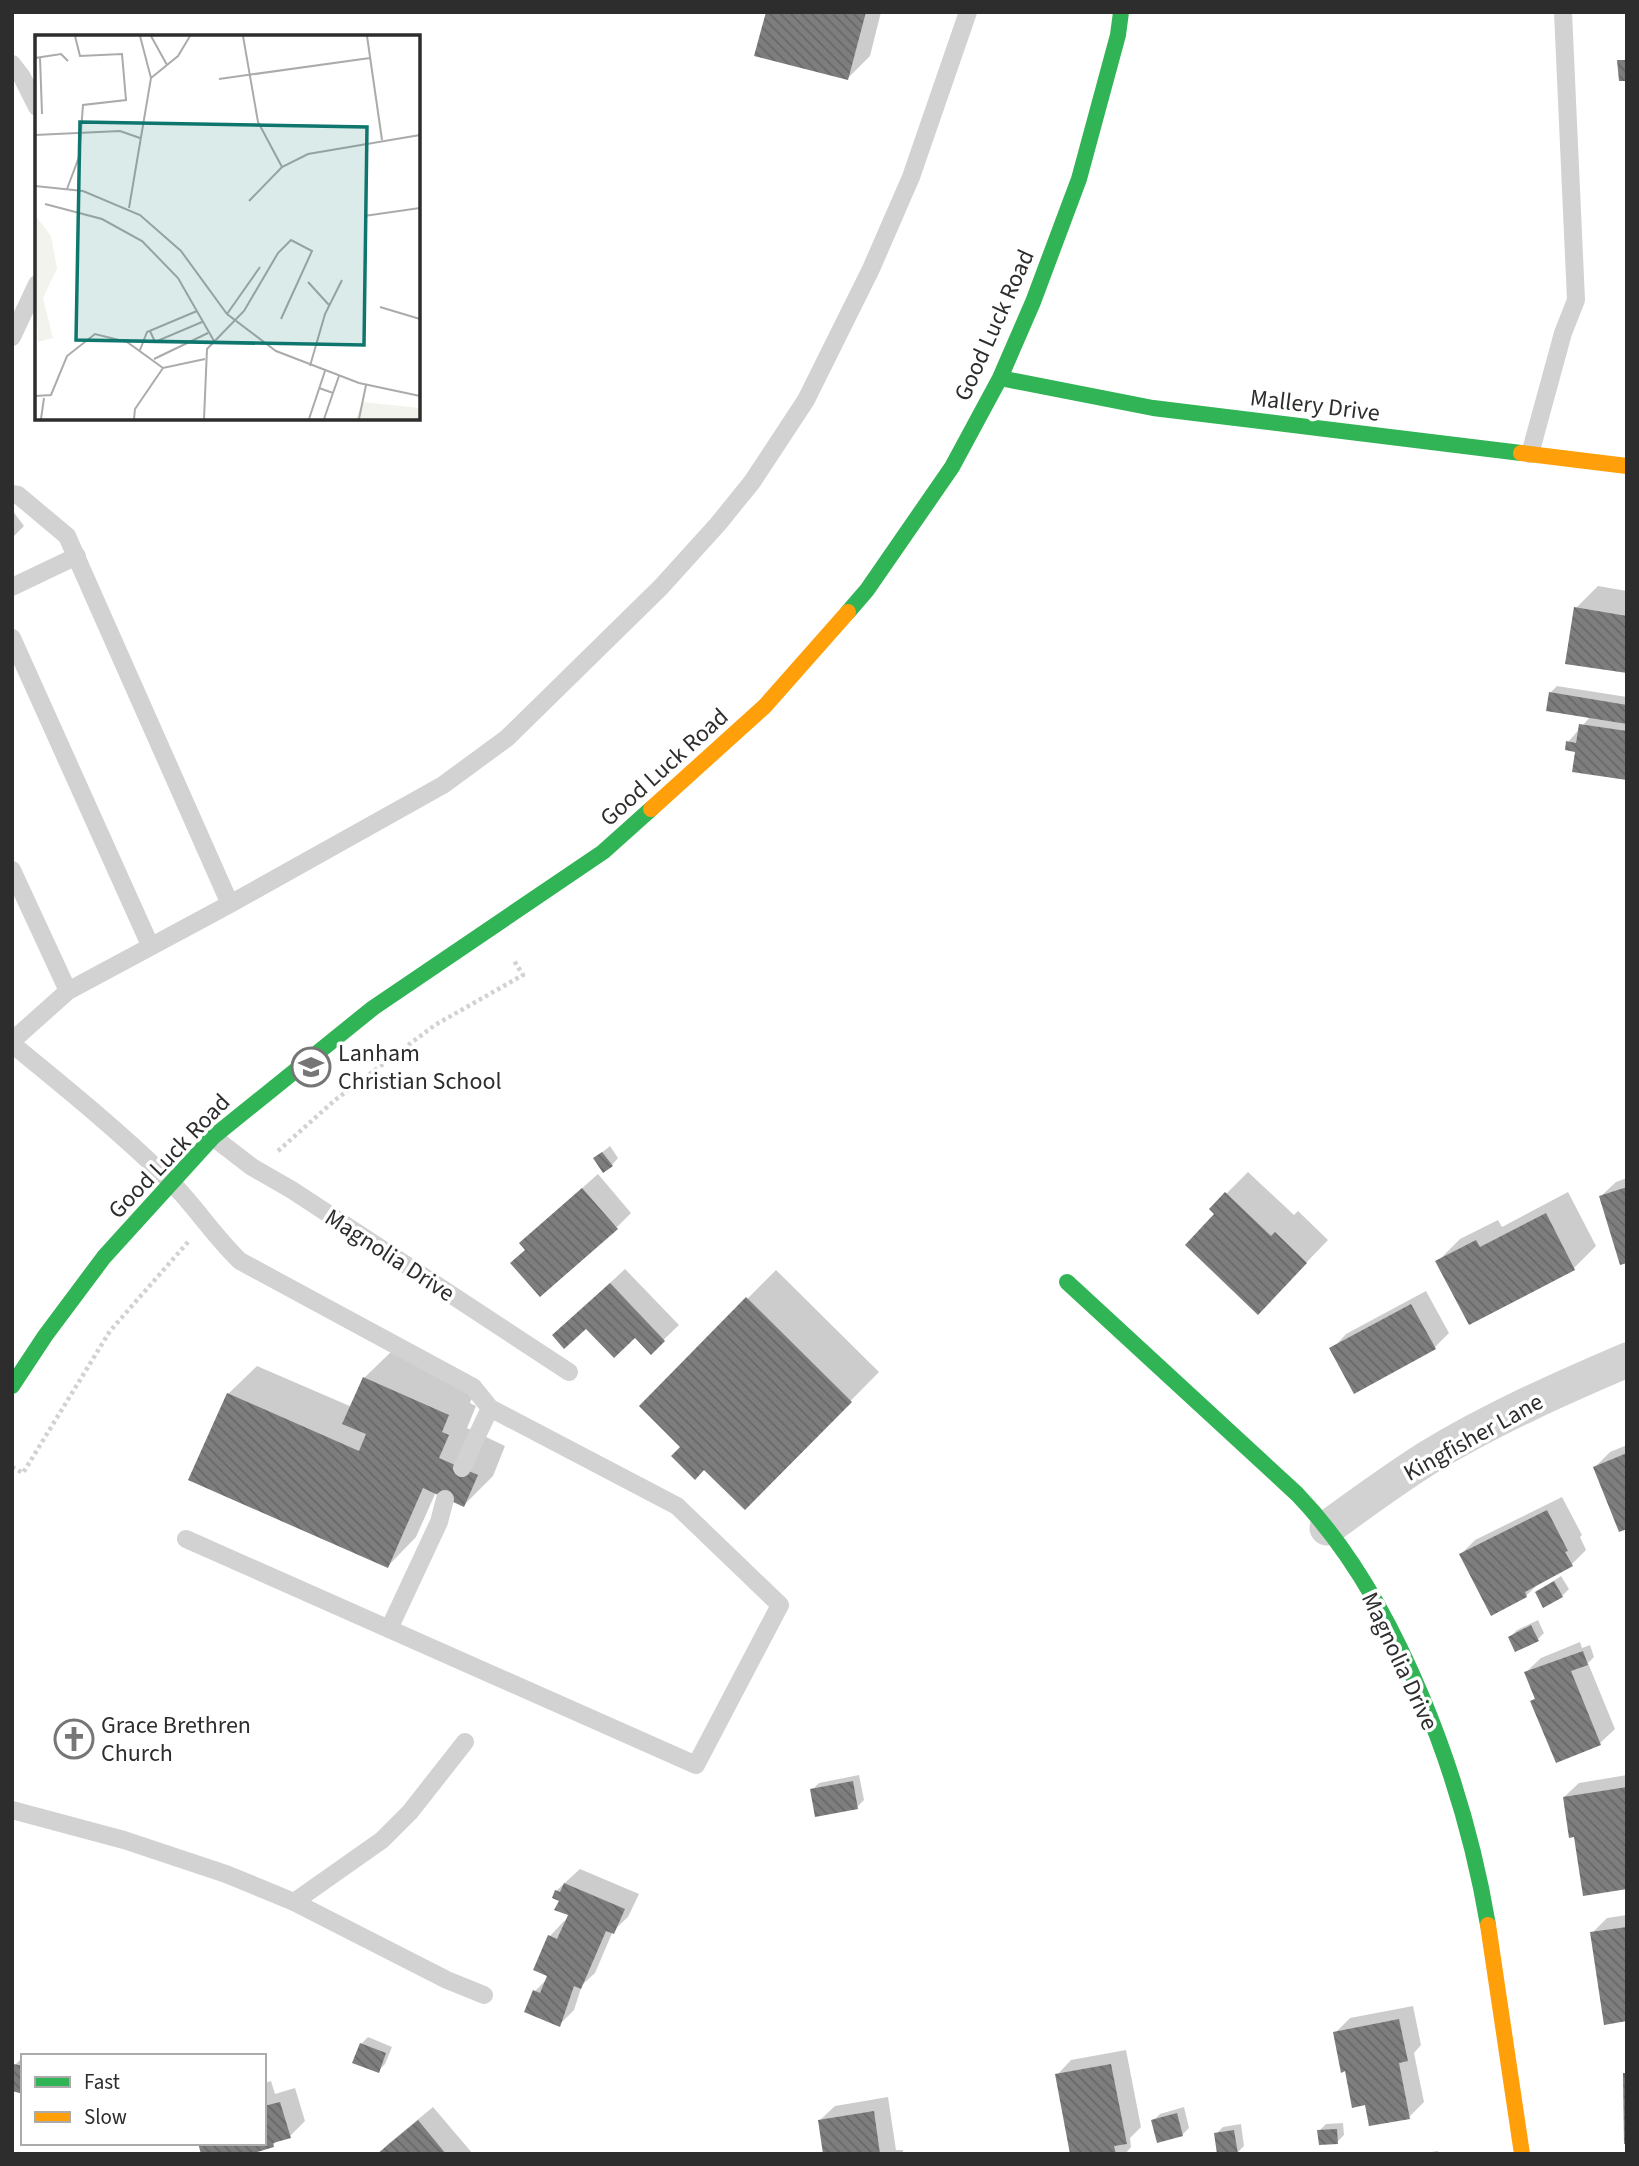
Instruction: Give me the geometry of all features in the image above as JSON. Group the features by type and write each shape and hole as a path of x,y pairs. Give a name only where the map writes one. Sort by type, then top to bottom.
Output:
{"main road":[{"name":"Good Luck Road","path":"12,1386 45,1336 104,1257 213,1137 373,1008 603,852 765,706 867,590 951,467 1000,378 1033,302 1079,179 1118,35 1121,12"},
{"name":"Mallery Drive","path":"1000,378 1153,408 1627,466"},
{"name":"Magnolia Drive","path":"1068,1282 1285,1485 1327,1528 1379,1608 1404,1657 1433,1726 1457,1797 1485,1907 1522,2154"}],"street":[{"name":"Kingfisher Lane","path":"1327,1528 1426,1459 1473,1431 1627,1360"}],"lane":[{"path":"186,1539 696,1765 780,1605 677,1506 489,1408 473,1387 240,1261 219,1242 172,1183 12,1042 68,990 230,904 443,785 476,762 508,738 661,587 752,482 806,400 872,269 911,177 968,12"},
{"path":"1530,454 1563,333 1576,300 1563,12"},
{"path":"12,64 35,103"},
{"path":"12,337 35,288"},
{"path":"12,494 18,495 67,536 230,904"},
{"path":"12,587 77,556"},
{"path":"12,638 150,945"},
{"path":"12,870 68,990"},
{"name":"Magnolia Drive","path":"213,1137 252,1167 292,1190 569,1372"},
{"path":"462,1468 489,1408"},
{"path":"389,1629 439,1522 445,1499"},
{"path":"294,1902 383,1840 410,1812 465,1741"},
{"path":"12,1810 175,1857 294,1902 447,1980 484,1995"}],"building":[{"path":"766,12 866,12 848,80 754,56"},
{"path":"1617,60 1627,60 1627,81 1619,81"},
{"path":"1574,607 1627,616 1627,673 1565,664"},
{"path":"1549,692 1627,705 1627,724 1546,711"},
{"path":"1579,724 1627,731 1627,780 1572,772 1575,752 1565,750 1566,741 1576,743"},
{"path":"602,1152 613,1166 603,1173 593,1158"},
{"path":"1627,1187 1627,1263 1620,1265 1599,1196"},
{"path":"582,1188 618,1229 540,1297 510,1263 525,1250 519,1243"},
{"path":"1225,1192 1271,1236 1275,1232 1307,1263 1258,1315 1185,1245 1214,1214 1209,1209"},
{"path":"1546,1213 1575,1270 1469,1325 1435,1261 1476,1240 1480,1247"},
{"path":"610,1283 665,1341 651,1355 635,1338 614,1358 586,1329 564,1349 552,1335"},
{"path":"746,1297 852,1402 745,1510 704,1470 695,1480 671,1456 680,1447 639,1406"},
{"path":"1411,1304 1436,1349 1354,1394 1329,1348"},
{"path":"363,1377 449,1415 442,1432 449,1435 439,1458 478,1475 464,1507 423,1488 388,1568 188,1480 227,1393 359,1451 366,1434 342,1424"},
{"path":"1627,1453 1627,1529 1619,1532 1593,1467"},
{"path":"1547,1510 1573,1566 1525,1592 1527,1597 1491,1616 1459,1554"},
{"path":"1554,1581 1563,1597 1543,1608 1535,1592"},
{"path":"1531,1625 1539,1641 1515,1652 1508,1637"},
{"path":"1583,1651 1588,1665 1571,1671 1601,1745 1556,1763 1530,1701 1535,1699 1524,1672"},
{"path":"853,1781 858,1809 815,1817 810,1789"},
{"path":"1627,1787 1627,1889 1583,1896 1574,1837 1569,1838 1563,1797"},
{"path":"564,1883 625,1909 614,1934 606,1931 581,1989 574,1986 560,2027 524,2012 533,1990 540,1993 547,1976 533,1970 548,1935 557,1939 568,1915 554,1910 559,1901 552,1898 555,1890 560,1892"},
{"path":"1627,1927 1627,2021 1604,2025 1590,1932"},
{"path":"1399,2019 1408,2061 1399,2063 1410,2119 1369,2126 1365,2105 1352,2108 1345,2071 1341,2073 1333,2032"},
{"path":"360,2043 386,2053 379,2073 352,2063"},
{"path":"14,2064 21,2066 21,2093 12,2091"},
{"path":"1111,2064 1127,2144 1114,2146 1116,2154 1070,2154 1055,2074"},
{"path":"1623,2073 1627,2073 1627,2144 1624,2144"},
{"path":"280,2102 291,2138 251,2154 201,2154 199,2145 266,2145 266,2106"},
{"path":"874,2111 880,2154 823,2154 818,2120"},
{"path":"1177,2113 1183,2136 1157,2143 1151,2120"},
{"path":"418,2120 446,2154 377,2154"},
{"path":"1337,2129 1338,2144 1319,2145 1317,2130"},
{"path":"1234,2130 1238,2154 1217,2154 1214,2133"}],"traffic: fast":[{"path":"848,612 867,590 952,467 1000,378 1033,302 1079,179 1118,35 1121,12"},
{"path":"1000,378 1153,408 1521,453"},
{"path":"12,1386 45,1336 104,1257 213,1137 373,1008 603,852 651,809"},
{"path":"1067,1282 1297,1494 1333,1537 1366,1586 1395,1639 1444,1754 1477,1870 1488,1925"}],"traffic: slow":[{"path":"1521,453 1627,466"},
{"path":"651,809 765,706 848,612"},
{"path":"1488,1925 1522,2154"}],"place":[{"name":"Lanham Christian School","path":"311,1067"},
{"name":"Grace Brethren Church","path":"74,1739"}]}
